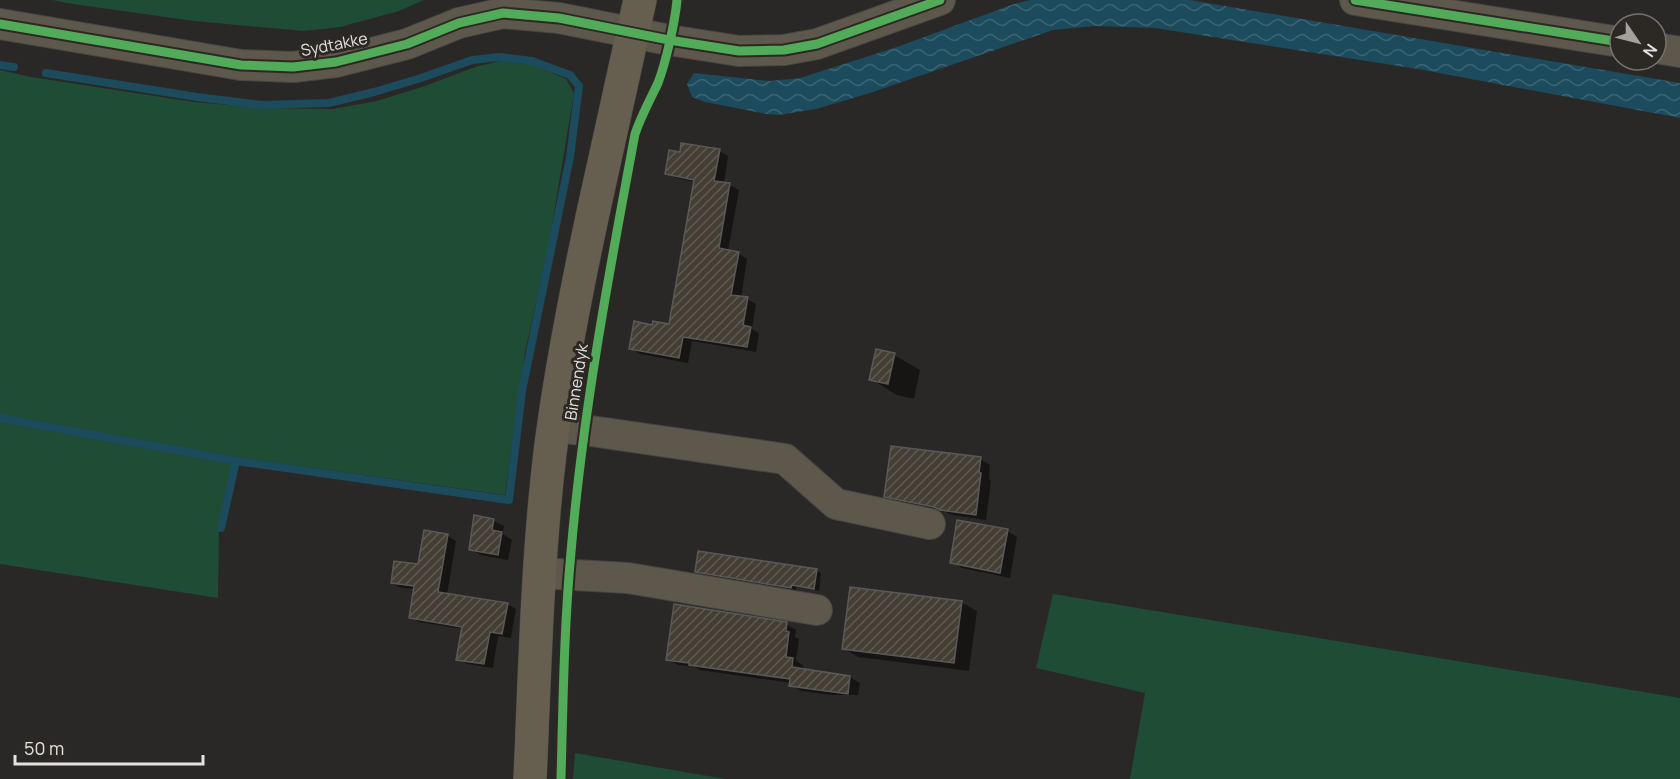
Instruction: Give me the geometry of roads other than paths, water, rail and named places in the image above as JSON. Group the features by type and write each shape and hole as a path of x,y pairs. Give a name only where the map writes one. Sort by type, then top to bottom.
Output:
{"main road":[{"name":"Binnendyk","path":"530,779 539,573 545,496 554,427 567,341 640,0"}],"street":[{"name":"Sydtakke","path":"0,24 241,65 293,67 336,62 406,44 459,23 503,13 559,18 669,40 739,51 784,50 817,44 940,0"},
{"path":"1355,0 1608,40"},
{"path":"554,427 785,459 836,504 930,524"},
{"path":"539,573 628,579 817,610"}],"water":[{"path":"1030,0 1190,0 1680,83 1680,118 1418,69 1155,28 1094,26 1053,30 870,93 816,109 779,115 705,102 692,97 687,84 694,73 769,81 800,78 897,47"}],"waterway":[{"path":"0,418 236,461 509,500 522,391 570,157 579,86 570,75 532,61 499,57 472,60 421,78 329,103 261,105 46,73"},
{"path":"0,65 14,67"},
{"path":"221,528 236,461"}]}
